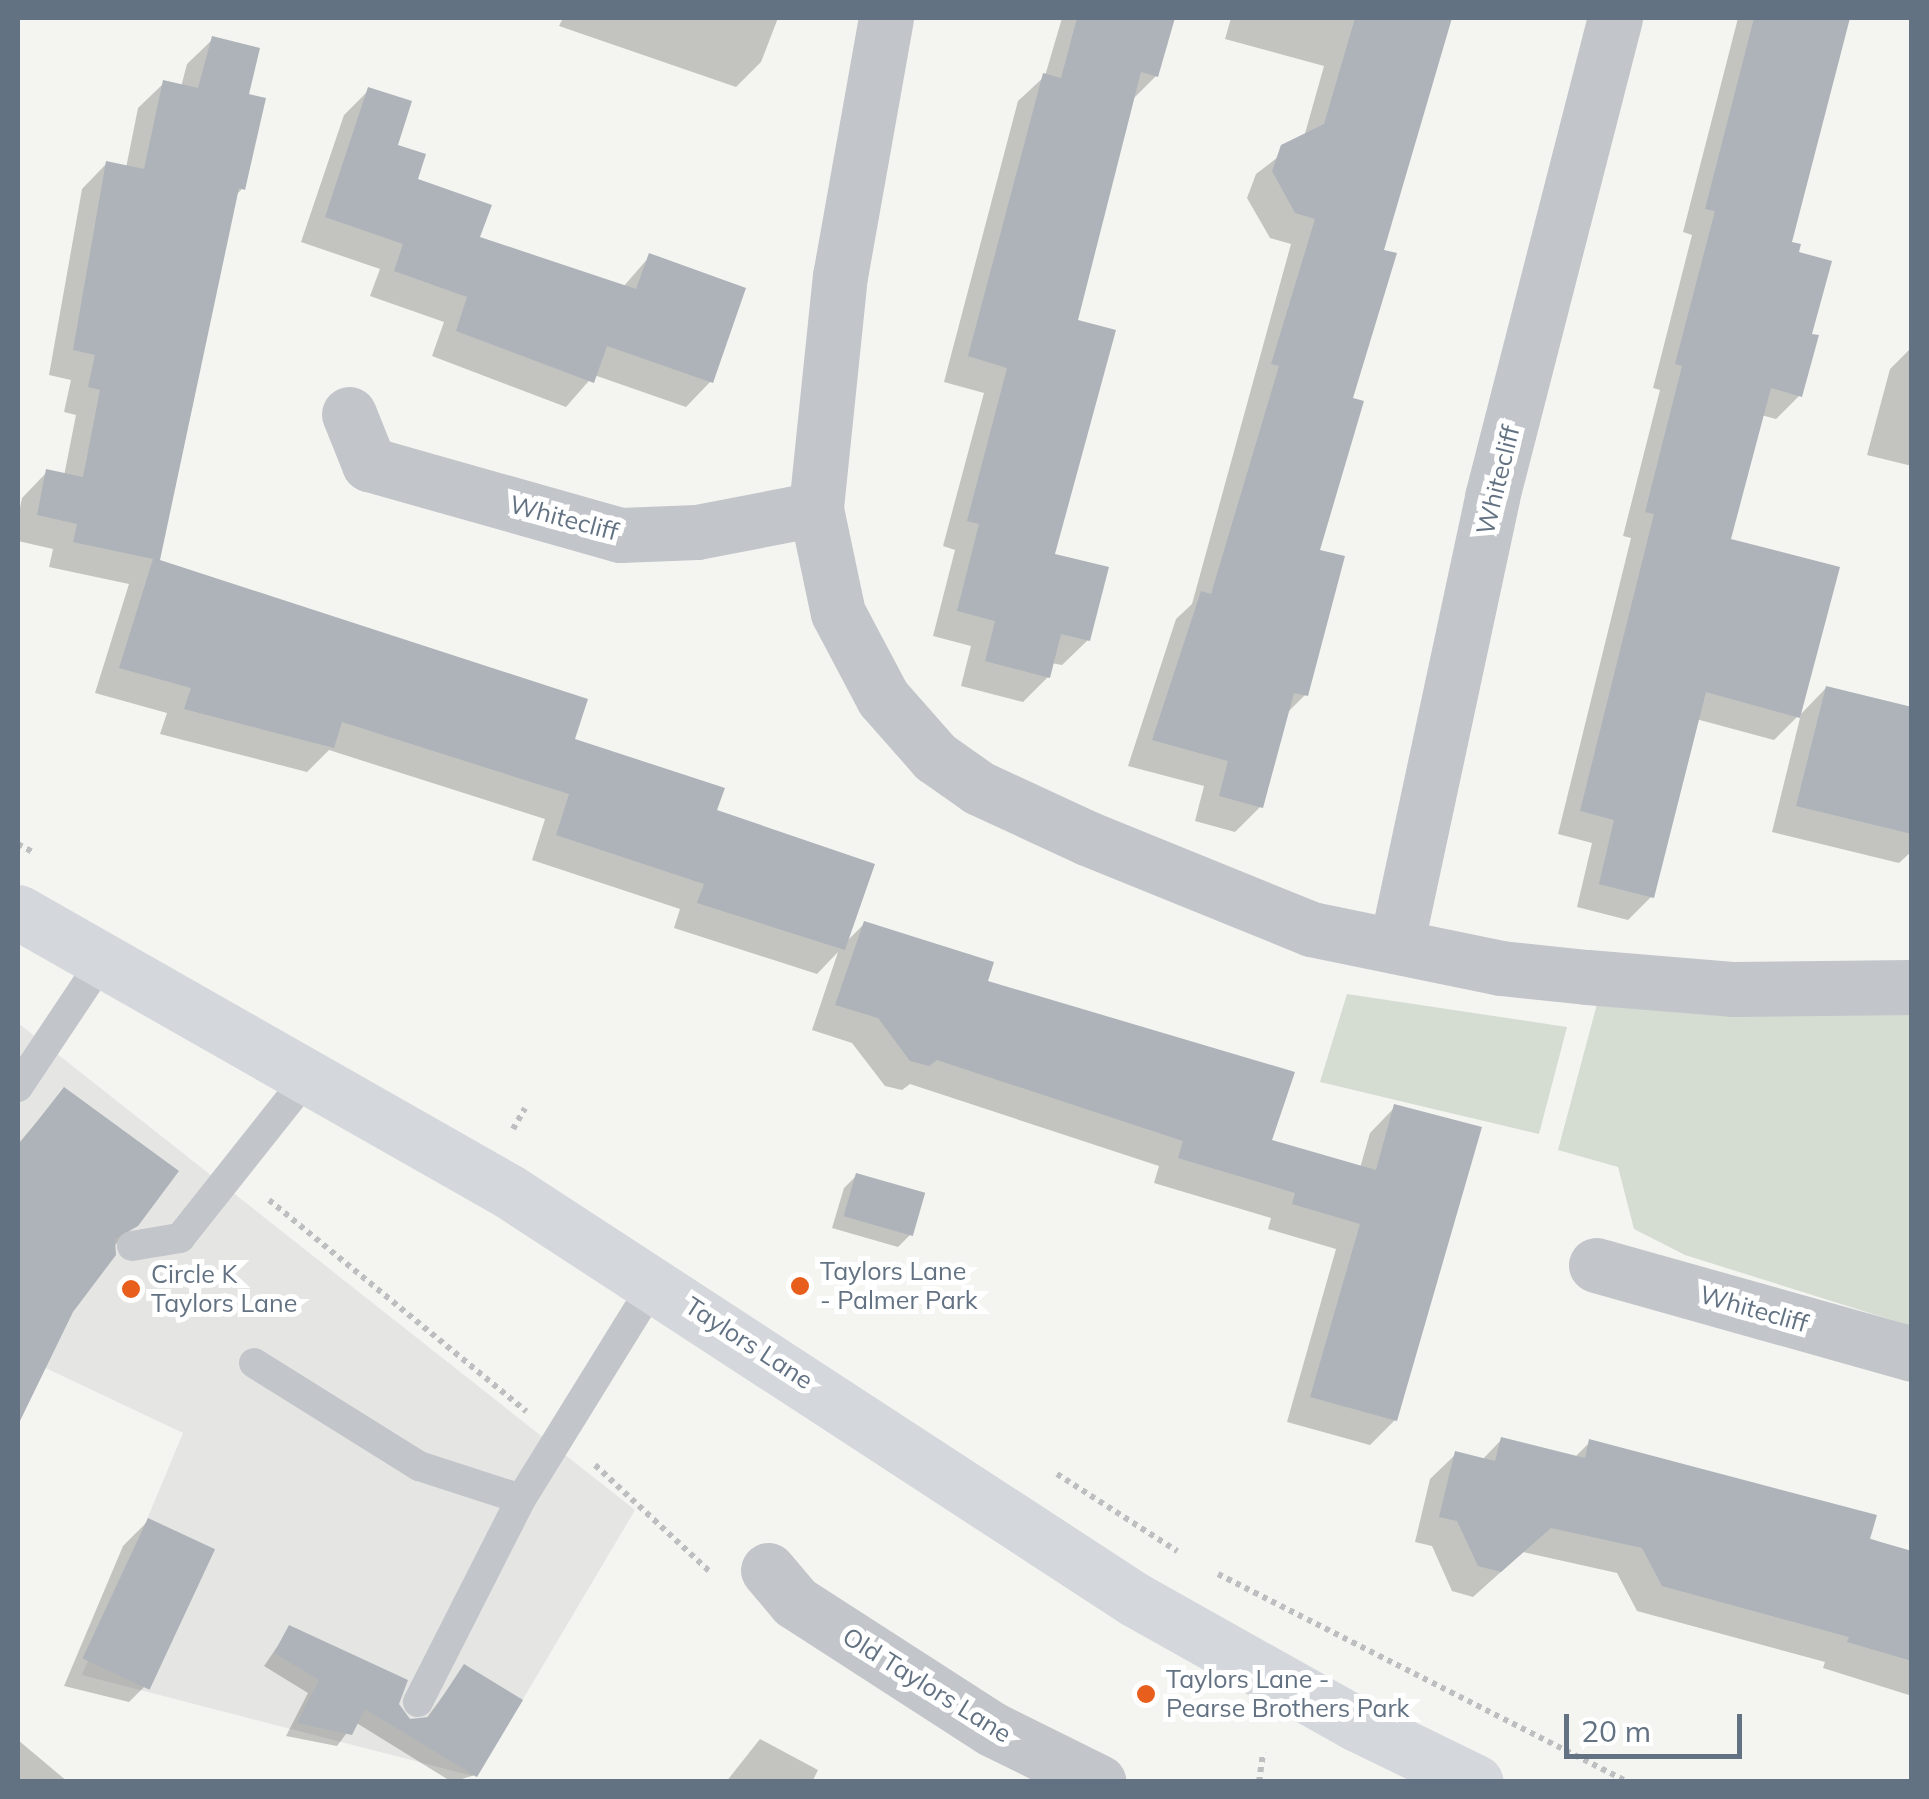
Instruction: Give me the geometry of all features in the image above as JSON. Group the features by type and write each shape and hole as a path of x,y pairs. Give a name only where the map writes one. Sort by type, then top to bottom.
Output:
{"main road":[{"name":"Taylors Lane","path":"18,912 486,1177 654,1282 1134,1599 1357,1724 1476,1782"}],"street":[{"path":"886,18 840,275 816,509 838,613 883,698 935,757 978,788 1311,929 1501,968 1732,989 1912,987"},
{"name":"Whitecliff","path":"1396,946 1492,496 1615,18"},
{"name":"Whitecliff","path":"348,414 369,464 620,535 697,532 816,509"},
{"name":"Whitecliff","path":"1596,1265 1912,1354"},
{"name":"Old Taylors Lane","path":"744,1576 795,1602 992,1730 1099,1782"}],"lane":[{"path":"18,1087 104,958"},
{"path":"132,1246 180,1238 307,1078"},
{"path":"418,1702 521,1499 654,1282"},
{"path":"254,1364 419,1466 521,1499"}],"path":[{"path":"235,1172 558,1437 744,1576"},
{"path":"1259,1782 1263,1752"}],"shaded area":[{"path":"1347,994 1567,1027 1539,1134 1320,1082"},
{"path":"1597,1004 1911,1010 1911,1326 1685,1255 1634,1229 1618,1167 1558,1150"},
{"path":"18,1023 635,1510 477,1777 82,1675 183,1433 18,1355"}],"building":[{"path":"1077,18 1175,18 1158,77 1141,72 1078,320 1116,330 1055,554 1109,567 1090,641 1061,634 1050,678 985,661 995,621 957,611 979,524 967,521 1007,368 968,356 1043,73 1061,78"},
{"path":"1355,18 1452,18 1384,250 1397,253 1353,398 1364,401 1320,550 1345,556 1308,696 1294,693 1263,808 1219,796 1228,761 1152,740 1201,591 1211,594 1279,366 1271,364 1315,219 1295,213 1272,171 1281,145 1324,124"},
{"path":"1754,18 1850,18 1792,242 1801,244 1799,252 1832,261 1812,334 1819,335 1802,397 1771,388 1731,539 1840,567 1800,718 1706,692 1654,898 1599,884 1614,820 1580,811 1654,514 1645,512 1682,366 1675,364 1715,211 1705,209"},
{"path":"212,36 260,48 249,94 266,98 245,190 239,188 160,560 588,699 575,739 725,788 717,810 875,864 845,950 697,903 704,884 556,835 569,794 342,722 334,748 184,709 191,688 119,668 153,559 73,542 77,524 37,515 46,469 83,477 100,390 88,387 95,355 73,350 106,161 144,169 163,80 198,88"},
{"path":"368,87 412,101 398,145 426,154 418,179 492,205 480,237 636,289 649,253 746,288 713,383 607,346 594,383 456,331 467,297 394,271 403,244 325,217"},
{"path":"1826,686 1912,707 1912,834 1796,806"},
{"path":"864,921 994,962 988,981 1295,1072 1272,1140 1376,1170 1394,1104 1482,1127 1397,1421 1310,1397 1360,1224 1292,1204 1295,1193 1178,1158 1183,1141 937,1060 929,1066 910,1061 878,1018 835,1005"},
{"path":"64,1087 179,1171 138,1226 115,1239 116,1255 73,1312 18,1425 18,1146"},
{"path":"856,1173 925,1193 913,1236 844,1216"},
{"path":"1501,1437 1585,1458 1589,1439 1877,1515 1870,1539 1912,1551 1912,1661 1847,1642 1849,1637 1662,1586 1642,1548 1551,1528 1501,1572 1478,1566 1457,1521 1439,1517 1455,1451 1495,1461"},
{"path":"148,1518 215,1549 150,1690 82,1658"},
{"path":"289,1625 408,1680 399,1704 410,1719 429,1717 464,1664 523,1700 477,1777 365,1709 352,1735 297,1723 319,1680 274,1653"}],"place":[{"name":"Taylors Lane - Palmer Park","path":"800,1286"},
{"name":"Circle K Taylors Lane","path":"131,1289"},
{"name":"Taylors Lane - Pearse Brothers Park","path":"1146,1694"}]}
